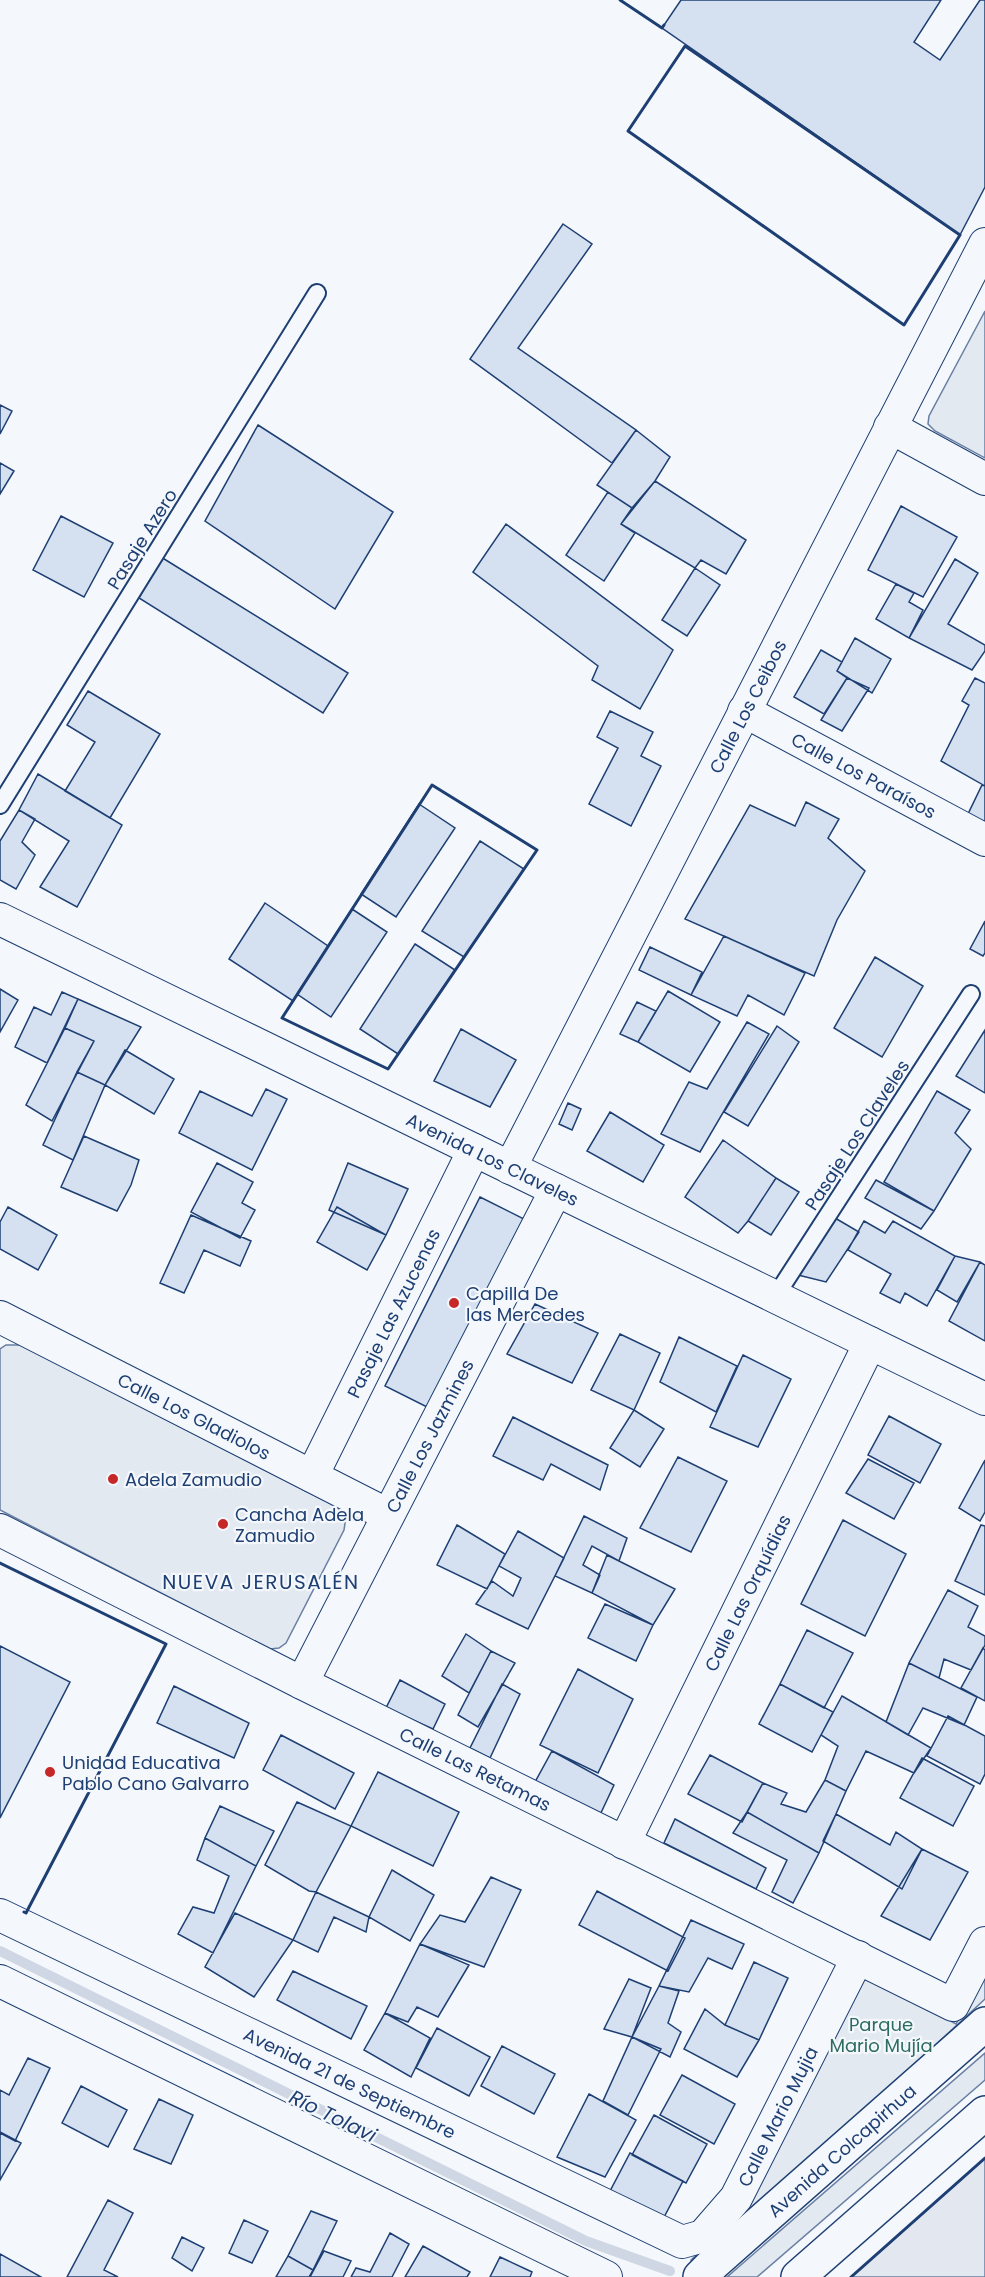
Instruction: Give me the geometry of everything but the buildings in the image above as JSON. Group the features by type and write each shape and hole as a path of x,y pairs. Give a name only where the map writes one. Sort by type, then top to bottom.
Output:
{"main road":[{"name":"Avenida Colcapirhua","path":"700,2277 813,2174 985,2024"},
{"path":"798,2277 985,2113"}],"street":[{"name":"Calle Los Ceibos","path":"510,1168 985,244"},
{"path":"890,427 985,479"},
{"name":"Calle Los Paraísos","path":"744,711 985,840"},
{"name":"Avenida Los Claveles","path":"0,919 985,1399"},
{"name":"Pasaje Las Azucenas","path":"312,1476 474,1150"},
{"name":"Calle Los Jazmines","path":"302,1683 556,1190"},
{"name":"Calle Los Gladiolos","path":"0,1317 388,1515"},
{"name":"Calle Las Orquídias","path":"624,1843 870,1343"},
{"name":"Calle Las Retamas","path":"0,1530 302,1683 953,2005 985,1943"},
{"name":"Avenida 21 de Septiembre","path":"0,1915 682,2242 703,2236"},
{"name":"Calle Mario Mujia","path":"703,2236 736,2198 858,1957"},
{"path":"0,1981 606,2277"}],"lane":[{"name":"Pasaje Azero","path":"0,805 317,293"},
{"name":"Pasaje Los Claveles","path":"775,1297 971,994"}],"green space":[{"path":"985,311 985,458 935,431 928,424 929,416"},
{"path":"6,1345 21,1345 337,1507 346,1517 344,1530 286,1643 279,1648 270,1649 0,1510 0,1349"},
{"name":"Parque Mario Mujía","path":"985,1969 985,1999 696,2267 691,2260 743,2208 862,1980 874,1980 956,2024"},
{"path":"985,2053 985,2080 757,2277 727,2277"}],"shaded area":[{"path":"985,2158 985,2277 851,2277"}],"waterway":[{"name":"Río Tolavi","path":"0,1951 586,2241 670,2271"}],"wall":[{"path":"620,0 662,28 664,25"},
{"path":"685,46 960,235 904,325 628,131 685,46"},
{"path":"432,785 537,850 388,1069 282,1018 432,785"},
{"path":"0,1563 166,1644 26,1913 24,1912"},
{"path":"851,2277 985,2158"}],"place":[{"name":"Capilla De las Mercedes","path":"454,1303"},
{"name":"Adela Zamudio","path":"113,1479"},
{"name":"Cancha Adela Zamudio","path":"223,1524"},
{"name":"Unidad Educativa Pablo Cano Galvarro","path":"50,1772"}],"district":[{"name":"NUEVA JERUSALÉN","path":"261,1582"}]}
